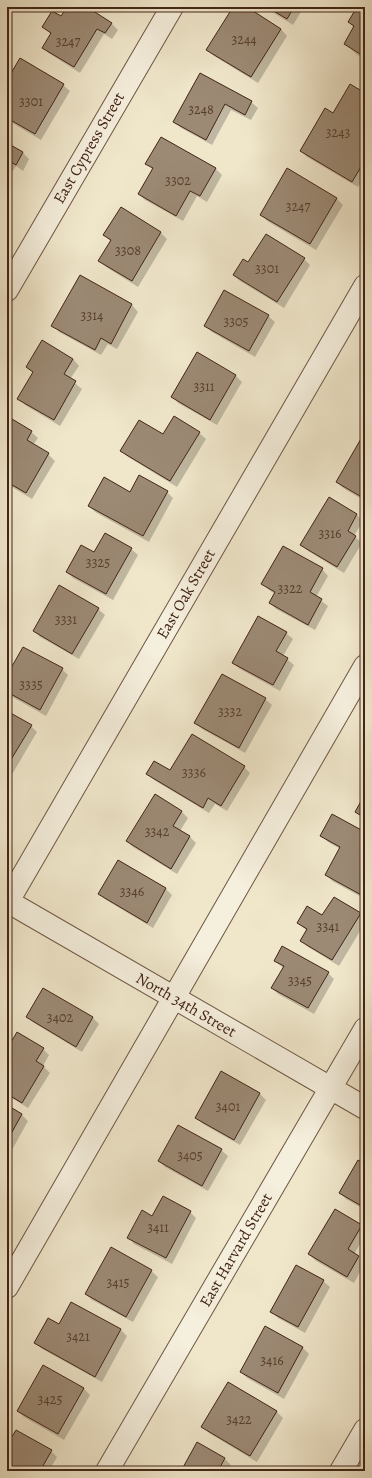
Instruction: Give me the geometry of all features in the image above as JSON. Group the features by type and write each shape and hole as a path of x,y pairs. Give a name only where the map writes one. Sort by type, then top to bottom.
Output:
{"street":[{"name":"East Cypress Street","path":"7,290 172,7"},
{"name":"East Oak Street","path":"7,901 365,286"},
{"path":"7,1287 365,666"},
{"name":"North 34th Street","path":"7,901 365,1108"},
{"name":"East Harvard Street","path":"107,1471 365,1029"},
{"path":"341,1471 365,1430"}],"building":[{"path":"67,7 87,7 112,23 105,33 97,29 74,67 42,48 51,33 42,27 52,11 61,16"},
{"path":"233,7 247,7 281,29 251,77 206,50"},
{"path":"267,7 294,7 287,19"},
{"path":"357,7 365,7 365,57 344,44 354,26 348,22"},
{"path":"20,58 64,84 35,134 7,118 7,80"},
{"path":"200,73 252,101 245,115 225,104 206,140 173,122"},
{"path":"350,84 365,93 365,104 363,107 365,108 365,160 352,182 300,151 325,108 333,113"},
{"path":"161,137 216,168 200,196 190,191 176,216 138,194 153,168 145,164"},
{"path":"7,143 23,152 16,165 9,161 7,164"},
{"path":"287,168 337,198 310,244 260,215"},
{"path":"121,207 161,232 132,281 98,261 111,240 103,235"},
{"path":"266,234 305,258 277,302 233,275 243,259 248,262"},
{"path":"80,275 132,304 111,344 101,338 95,350 51,326"},
{"path":"224,290 269,315 249,351 204,326"},
{"path":"42,340 73,359 64,374 76,381 54,420 17,399 33,372 26,367"},
{"path":"197,352 236,375 210,420 171,397"},
{"path":"7,416 32,431 27,440 49,453 26,493 7,482"},
{"path":"174,416 200,432 170,481 120,451 139,420 163,434"},
{"path":"362,437 365,438 365,499 336,482"},
{"path":"139,475 168,491 143,536 88,506 104,477 130,492"},
{"path":"329,497 357,514 348,531 356,536 337,567 300,545"},
{"path":"105,533 132,548 106,594 66,572 81,545 94,552"},
{"path":"283,546 323,568 310,592 322,599 308,625 269,603 275,592 261,584"},
{"path":"59,585 99,608 72,654 33,631"},
{"path":"258,616 287,632 276,651 288,658 273,685 232,663"},
{"path":"23,647 63,668 40,710 7,692 7,675"},
{"path":"222,674 266,698 239,748 194,723"},
{"path":"7,711 32,725 7,766"},
{"path":"192,734 245,766 221,806 208,798 203,808 146,774 154,761 170,770"},
{"path":"155,794 182,811 173,826 190,836 171,869 126,841"},
{"path":"365,794 365,818 355,812"},
{"path":"332,814 365,832 365,897 325,875 340,847 320,836"},
{"path":"118,860 166,888 147,923 98,894"},
{"path":"334,897 361,913 332,960 300,941 307,929 297,923 307,906 322,915"},
{"path":"282,946 329,972 308,1008 271,988 284,966 274,961"},
{"path":"43,988 93,1017 76,1047 26,1017"},
{"path":"17,1032 44,1048 36,1061 44,1066 22,1103 7,1094 7,1049"},
{"path":"221,1071 260,1093 234,1140 195,1118"},
{"path":"7,1105 22,1114 7,1141"},
{"path":"178,1125 222,1149 202,1186 158,1161"},
{"path":"358,1160 365,1164 365,1208 339,1193"},
{"path":"163,1196 191,1211 166,1258 127,1238 142,1210 152,1216"},
{"path":"335,1209 362,1225 348,1249 359,1256 347,1277 308,1254"},
{"path":"111,1247 152,1270 126,1317 85,1294"},
{"path":"296,1265 324,1280 298,1327 270,1312"},
{"path":"71,1302 121,1329 95,1377 34,1343 48,1318 59,1324"},
{"path":"265,1326 303,1347 278,1393 240,1372"},
{"path":"43,1365 84,1388 58,1434 17,1411"},
{"path":"228,1382 277,1411 250,1456 201,1427"},
{"path":"16,1430 52,1450 40,1471 7,1471 7,1445"},
{"path":"197,1442 225,1458 218,1471 181,1471"}]}
